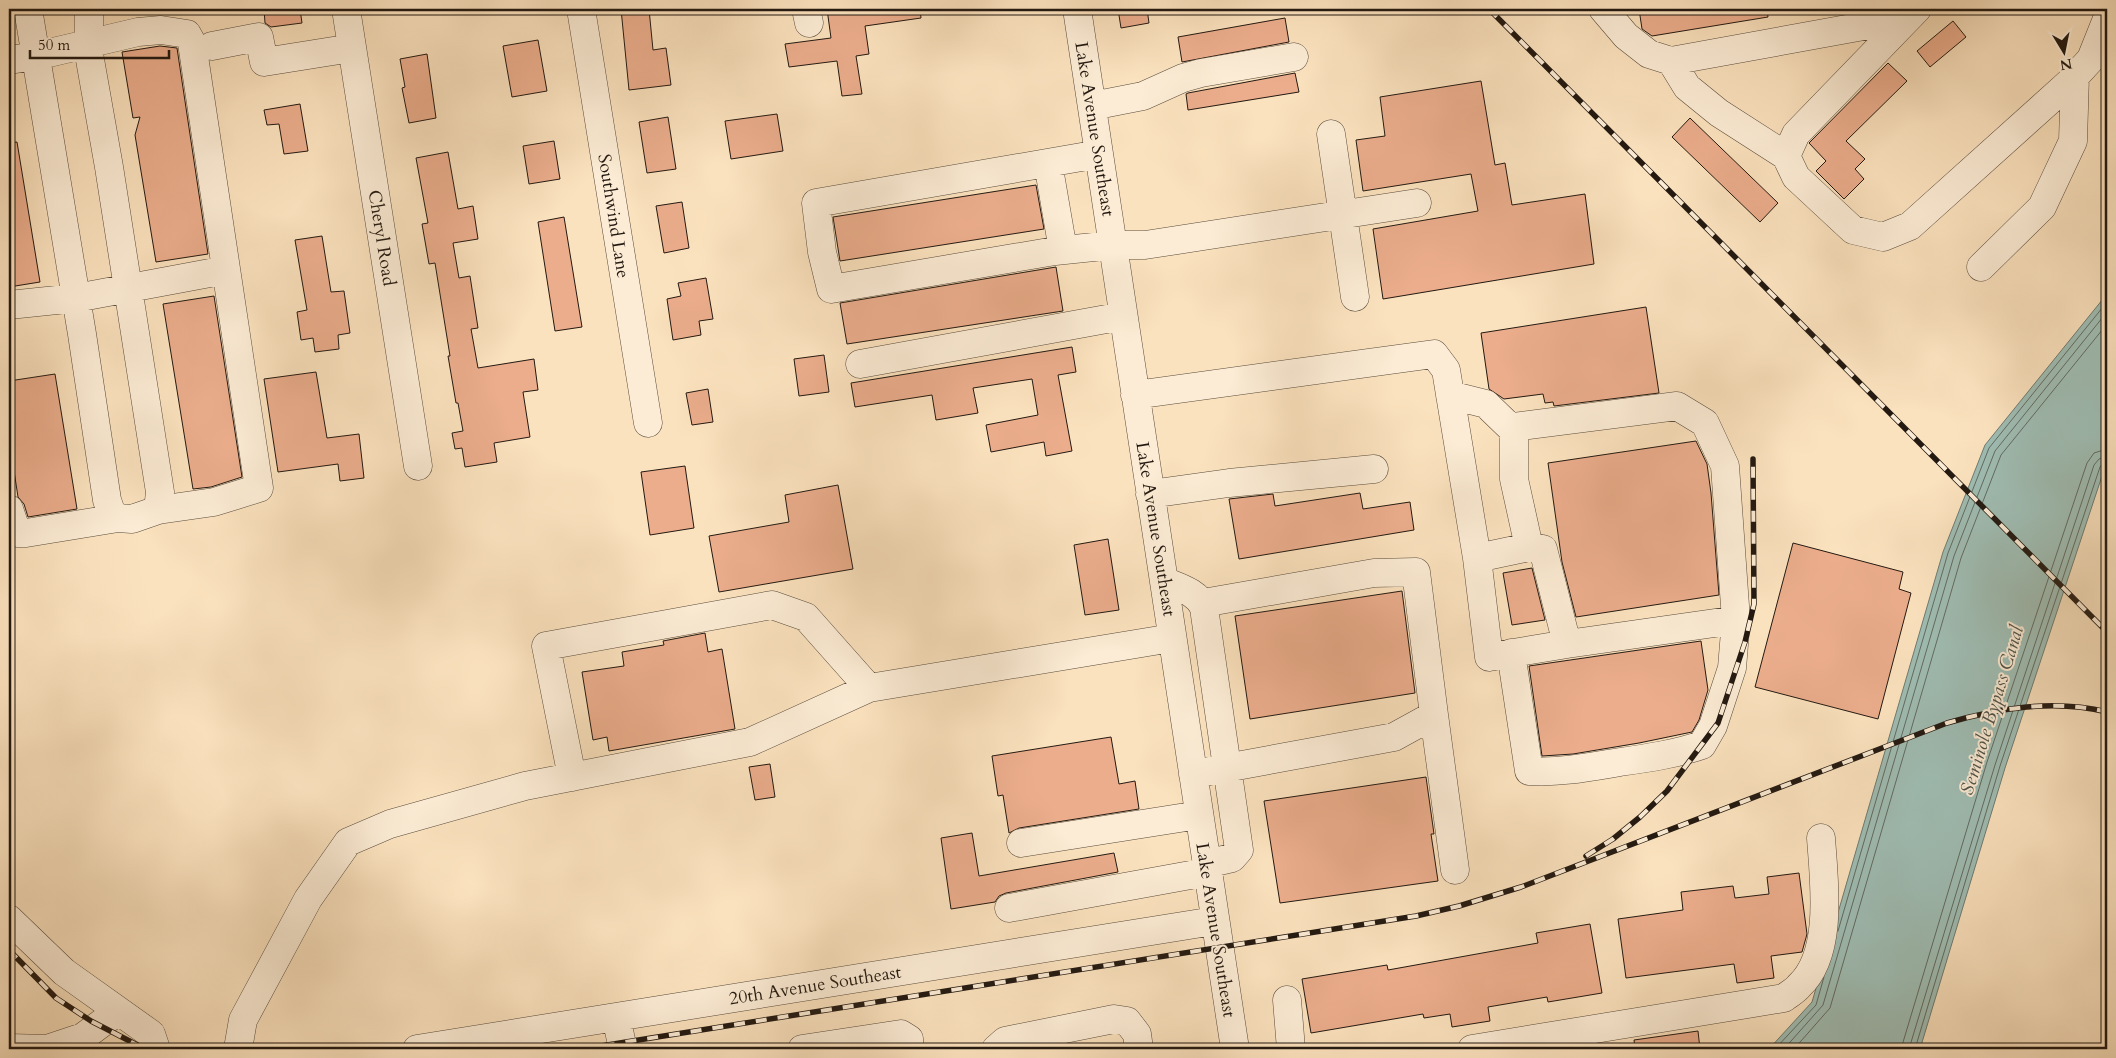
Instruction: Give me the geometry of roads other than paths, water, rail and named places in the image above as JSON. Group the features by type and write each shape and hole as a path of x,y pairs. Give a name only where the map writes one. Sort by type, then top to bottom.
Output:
{"street":[{"path":"28,9 76,298 106,500 111,512 118,518"},
{"path":"89,9 88,54 109,166 160,492 158,510"},
{"name":"Cheryl Road","path":"346,9 418,466"},
{"name":"Southwind Lane","path":"580,9 648,423"},
{"name":"Lake Avenue Southeast","path":"1077,9 1235,1049"},
{"path":"1603,9 1626,36 1649,54 1671,61 1880,23 1916,9"},
{"path":"1786,156 1796,134 1916,9"},
{"path":"1671,61 1687,87 1719,113 1786,156 1796,176 1853,230 1883,237 1910,226 2076,76 2091,59 2107,19"},
{"path":"9,60 36,56 131,33 160,30 187,34 192,42 259,488 214,502 158,510 132,519 118,518 26,533 17,533 9,509"},
{"path":"212,46 259,37 264,62 352,48"},
{"path":"1092,106 1143,96 1201,72 1294,57"},
{"path":"1981,267 2042,207 2074,141 2076,76"},
{"path":"1331,134 1356,297"},
{"path":"1099,154 816,204 822,252 831,289 1063,250 1113,245 1145,245 1417,203"},
{"path":"1048,163 1063,250"},
{"path":"9,305 76,298 226,270"},
{"path":"860,364 1124,316"},
{"path":"1135,395 1434,354 1446,370 1477,558 1489,657 1736,620"},
{"path":"1450,395 1486,404 1514,431"},
{"path":"1511,653 1529,771 1576,770 1680,753 1702,745 1713,726 1732,668 1736,620 1725,466 1705,423 1677,406 1514,427 1514,479 1529,547"},
{"path":"1150,494 1229,483 1374,469"},
{"path":"1477,558 1529,547 1543,549 1567,644"},
{"path":"1203,603 1374,574 1416,572 1455,870"},
{"path":"1009,908 1207,868 1232,858 1239,850 1203,603 1193,593 1164,582"},
{"path":"572,777 546,646 772,605 806,617 869,688"},
{"path":"238,1049 243,1020 247,1012 308,899 348,842 390,824 524,786 750,742 869,688 1172,638"},
{"path":"1178,676 1212,671"},
{"path":"1192,774 1394,737 1434,715"},
{"path":"1021,843 1198,815"},
{"path":"1472,1049 1562,1042 1784,998 1800,986 1816,961 1826,909 1821,838"},
{"path":"9,919 64,972 151,1034 156,1049"},
{"name":"20th Avenue Southeast","path":"416,1049 1214,920"},
{"path":"1287,1000 1291,1049"},
{"path":"9,1048 47,1049 83,1037 118,1010"},
{"path":"616,1017 623,1049"},
{"path":"996,1049 1005,1041 1114,1019 1127,1021 1137,1034 1139,1049"},
{"path":"802,1049 901,1034 909,1039 910,1049"}],"water":[{"name":"Seminole Bypass Canal","path":"2107,294 2107,461 2005,768 1920,1049 1769,1049 1812,1002 1943,552 1985,445"}],"railway":[{"path":"1489,9 2107,632"},
{"path":"1586,856 1613,839 1667,791 1718,723 1745,642 1754,604 1753,459"},
{"path":"582,1049 1416,916 1459,906 1521,887 1947,723 1986,713 2027,707 2067,706 2107,712"},
{"path":"9,950 56,998 91,1021 145,1049"}]}
